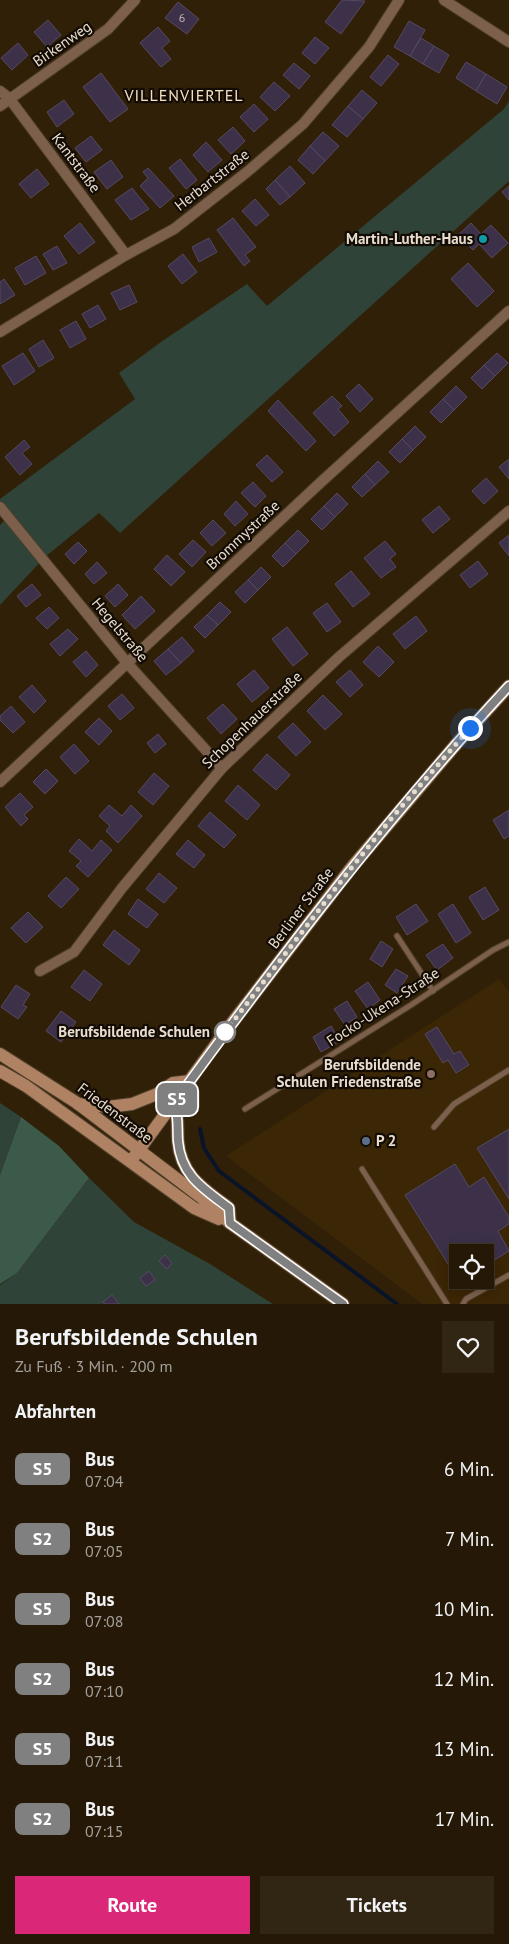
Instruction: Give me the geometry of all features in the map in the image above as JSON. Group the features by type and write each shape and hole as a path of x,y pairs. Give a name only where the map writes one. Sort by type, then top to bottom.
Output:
{"main road":[{"name":"Berliner Straße","path":"135,1156 225,1032 352,867 452,749 509,686"},
{"name":"Friedenstraße","path":"0,1054 77,1104 194,1208 230,1223 343,1304"},
{"name":"Friedenstraße","path":"0,1071 135,1156"},
{"path":"77,1104 108,1107 132,1104 157,1094 173,1083 190,1081"},
{"path":"174,1103 178,1116 178,1141 183,1162 190,1175 200,1186 229,1208 230,1223"}],"street":[{"name":"Birkenweg","path":"0,106 108,29 135,0"},
{"name":"Herbartstraße","path":"0,332 126,255 174,229 247,172 303,124 369,47 399,0"},
{"path":"444,0 509,42"},
{"name":"Kantstraße","path":"0,91 9,98 126,255"},
{"name":"Brommystraße","path":"0,782 320,483 509,312"},
{"name":"Hegelstraße","path":"0,507 128,664 222,768"},
{"name":"Schopenhauerstraße","path":"40,971 74,952 122,888 222,768 339,657 509,511"}],"lane":[{"path":"397,936 433,990"},
{"name":"Focko-Ukena-Straße","path":"245,1109 493,950 509,942"},
{"path":"434,1127 454,1104 509,1070"},
{"path":"362,1169 447,1304"},
{"path":"463,1304 466,1299 509,1275"}],"shaded area":[{"name":"Berufsbildende Schulen Friedenstraße","path":"499,979 509,991 509,1304 422,1304 226,1156"}],"green space":[{"path":"509,101 509,181 120,533 99,513 45,557 0,605 0,525 8,517 0,503 0,499 135,399 119,373 247,284 267,306 504,109"},
{"path":"0,1103 21,1117 0,1175"},
{"path":"21,1117 59,1146 89,1178 17,1273 0,1284 0,1175"},
{"path":"89,1178 134,1222 210,1264 273,1304 0,1304 0,1285 17,1273"}],"building":[{"path":"342,0 365,1 341,34 325,22"},
{"path":"178,2 199,19 187,34 165,18"},
{"path":"48,20 61,35 47,47 34,32"},
{"path":"409,21 425,30 410,56 394,47"},
{"path":"158,27 170,41 162,48 171,59 161,67 140,43"},
{"path":"315,37 329,48 315,64 302,53"},
{"path":"421,38 434,46 423,64 410,56"},
{"path":"18,43 28,55 12,70 1,58"},
{"path":"434,46 449,55 439,73 423,64"},
{"path":"388,55 399,64 381,86 370,77"},
{"path":"466,62 486,74 476,91 456,78"},
{"path":"294,63 310,76 299,89 283,75"},
{"path":"101,73 128,109 110,122 83,87"},
{"path":"486,74 507,87 497,104 476,91"},
{"path":"274,82 290,96 275,111 260,97"},
{"path":"362,90 377,103 363,119 348,106"},
{"path":"64,100 74,114 57,127 47,112"},
{"path":"254,104 268,119 254,132 240,117"},
{"path":"348,106 363,119 347,137 332,125"},
{"path":"233,127 245,141 231,154 218,140"},
{"path":"323,132 339,146 325,161 310,146"},
{"path":"91,136 102,150 86,162 75,148"},
{"path":"206,142 222,160 208,172 193,155"},
{"path":"310,146 325,161 313,174 298,160"},
{"path":"180,159 197,180 186,189 169,168"},
{"path":"111,160 123,177 107,189 94,172"},
{"path":"290,166 305,183 290,197 275,180"},
{"path":"148,168 174,196 160,208 140,186 148,178 143,172"},
{"path":"37,169 49,184 31,198 19,184"},
{"path":"275,180 290,197 280,205 266,189"},
{"path":"509,186 509,200 502,192"},
{"path":"132,188 149,209 131,220 115,200"},
{"path":"255,199 269,215 256,226 242,211"},
{"path":"233,218 256,247 245,255 250,261 244,266 217,230"},
{"path":"80,223 95,242 79,254 64,236"},
{"name":"Martin-Luther-Haus","path":"471,223 481,234 491,225 508,243 492,258 479,244 473,250 458,235"},
{"path":"209,238 217,252 199,262 192,247"},
{"path":"57,246 67,263 53,270 43,254"},
{"path":"183,254 197,272 182,284 168,266"},
{"path":"36,256 46,273 25,285 15,268"},
{"path":"468,263 494,291 477,307 451,279"},
{"path":"4,279 15,295 0,304 0,282"},
{"path":"129,285 137,302 120,310 111,293"},
{"path":"98,305 106,319 90,328 82,314"},
{"path":"76,321 86,339 70,348 60,330"},
{"path":"43,340 54,358 39,367 29,349"},
{"path":"23,353 35,371 14,385 2,366"},
{"path":"497,353 508,363 495,376 484,365"},
{"path":"484,365 495,376 482,389 471,378"},
{"path":"359,384 373,399 360,412 346,396"},
{"path":"456,386 467,397 454,410 443,399"},
{"path":"332,396 342,406 338,409 349,422 334,436 313,413"},
{"path":"443,399 454,410 441,423 430,412"},
{"path":"278,400 316,441 306,451 268,411"},
{"path":"415,426 426,437 413,450 402,439"},
{"path":"402,439 413,450 400,463 389,452"},
{"path":"24,440 30,447 22,453 32,464 20,475 5,457"},
{"path":"267,455 283,472 272,482 256,465"},
{"path":"509,459 509,479 499,467"},
{"path":"378,461 389,472 375,485 365,474"},
{"path":"365,474 375,485 362,497 352,487"},
{"path":"486,478 498,491 484,504 472,491"},
{"path":"253,482 266,496 255,507 241,493"},
{"path":"337,493 348,504 335,517 324,506"},
{"path":"236,501 248,514 235,526 224,514"},
{"path":"324,506 335,517 322,530 311,519"},
{"path":"439,506 450,519 433,533 422,520"},
{"path":"213,520 226,533 212,546 200,533"},
{"path":"298,530 309,541 296,554 285,543"},
{"path":"509,535 509,556 499,543"},
{"path":"193,540 206,552 192,567 179,554"},
{"path":"385,541 396,554 390,559 396,567 381,578 364,558"},
{"path":"78,542 87,551 74,564 65,554"},
{"path":"285,543 296,554 283,567 272,556"},
{"path":"167,555 185,572 171,586 154,569"},
{"path":"478,561 488,574 470,588 460,575"},
{"path":"97,562 107,573 94,584 85,574"},
{"path":"261,567 271,577 258,590 248,580"},
{"path":"351,571 370,594 353,607 335,584"},
{"path":"248,580 258,590 245,603 235,592"},
{"path":"32,584 41,595 26,607 17,596"},
{"path":"118,584 128,595 115,607 105,596"},
{"path":"141,596 155,611 135,629 122,615"},
{"path":"220,602 231,612 218,625 207,615"},
{"path":"327,603 341,622 327,632 313,613"},
{"path":"49,607 59,618 47,629 36,618"},
{"path":"207,615 218,625 205,638 194,627"},
{"path":"416,616 427,631 405,649 393,634"},
{"path":"287,627 308,654 293,666 272,639"},
{"path":"68,629 78,639 60,656 50,644"},
{"path":"182,637 194,651 181,663 168,649"},
{"path":"378,646 394,662 379,677 363,662"},
{"path":"168,649 181,663 166,675 154,661"},
{"path":"86,651 98,665 86,677 73,662"},
{"path":"254,670 269,688 252,702 237,684"},
{"path":"350,670 363,685 350,697 336,682"},
{"path":"32,685 46,701 34,713 19,697"},
{"path":"122,694 134,708 120,720 108,706"},
{"path":"323,695 342,714 325,730 307,711"},
{"path":"223,704 237,719 221,734 207,718"},
{"path":"11,706 25,722 13,733 0,720 0,716"},
{"path":"99,718 112,731 99,745 85,732"},
{"path":"293,723 311,742 296,756 278,737"},
{"path":"158,734 166,744 155,753 147,743"},
{"path":"74,744 89,761 75,774 60,757"},
{"path":"267,754 290,775 276,790 253,770"},
{"path":"46,769 58,781 45,794 33,782"},
{"path":"154,773 169,786 153,805 138,792"},
{"path":"238,785 260,805 247,820 225,801"},
{"path":"20,793 33,807 24,815 28,819 21,826 5,807"},
{"path":"109,805 122,816 131,805 142,816 118,843 106,831 110,826 99,816"},
{"path":"509,810 509,836 504,839 493,820"},
{"path":"210,812 236,835 224,848 198,826"},
{"path":"79,839 92,851 101,840 112,850 88,877 76,866 81,861 69,851"},
{"path":"188,840 205,855 194,868 176,854"},
{"path":"159,873 177,888 164,903 146,889"},
{"path":"66,877 79,889 61,908 48,896"},
{"path":"485,887 499,910 483,920 469,897"},
{"path":"138,899 158,914 147,928 128,914"},
{"path":"416,904 428,921 407,935 396,917"},
{"path":"453,904 471,933 456,943 438,914"},
{"path":"28,912 43,927 26,943 11,928"},
{"path":"114,930 140,950 129,965 103,945"},
{"path":"381,941 393,949 382,967 370,959"},
{"path":"443,944 453,958 437,970 426,955"},
{"path":"396,969 408,976 397,993 385,985"},
{"path":"84,970 102,984 90,1001 71,987"},
{"path":"368,982 380,1000 368,1009 355,991"},
{"path":"16,985 30,994 23,1005 27,1007 18,1019 1,1007"},
{"path":"347,1001 357,1017 345,1025 334,1009"},
{"path":"61,1011 76,1022 61,1042 46,1031"},
{"path":"331,1026 340,1041 321,1052 313,1037"},
{"path":"437,1027 454,1054 460,1051 469,1065 456,1073 448,1060 443,1063 425,1034"},
{"path":"509,1129 509,1199 477,1148"},
{"path":"455,1164 469,1187 484,1177 509,1217 509,1224 498,1231 509,1251 494,1260 494,1244 449,1244 449,1266 405,1195"},
{"path":"165,1255 172,1263 167,1269 159,1261"},
{"path":"149,1271 155,1280 146,1286 140,1278"},
{"path":"112,1295 119,1304 105,1304 103,1302"}],"waterway":[{"path":"200,1129 204,1148 219,1171 397,1304"}],"bus line":[{"name":"S5","path":"343,1304 230,1223 229,1208 200,1186 190,1175 183,1162 178,1141 178,1116 174,1103 225,1032 274,971 352,867 396,813 509,686"}],"place":[{"name":"Martin-Luther-Haus","path":"483,239"},
{"name":"Berufsbildende Schulen","path":"225,1032"},
{"name":"Berufsbildende Schulen Friedenstraße","path":"431,1074"},
{"name":"P 2","path":"366,1141"}],"district":[{"name":"VILLENVIERTEL","path":"184,95"}],"route":[{"path":"225,1032 274,971 352,867 470,728"}]}
